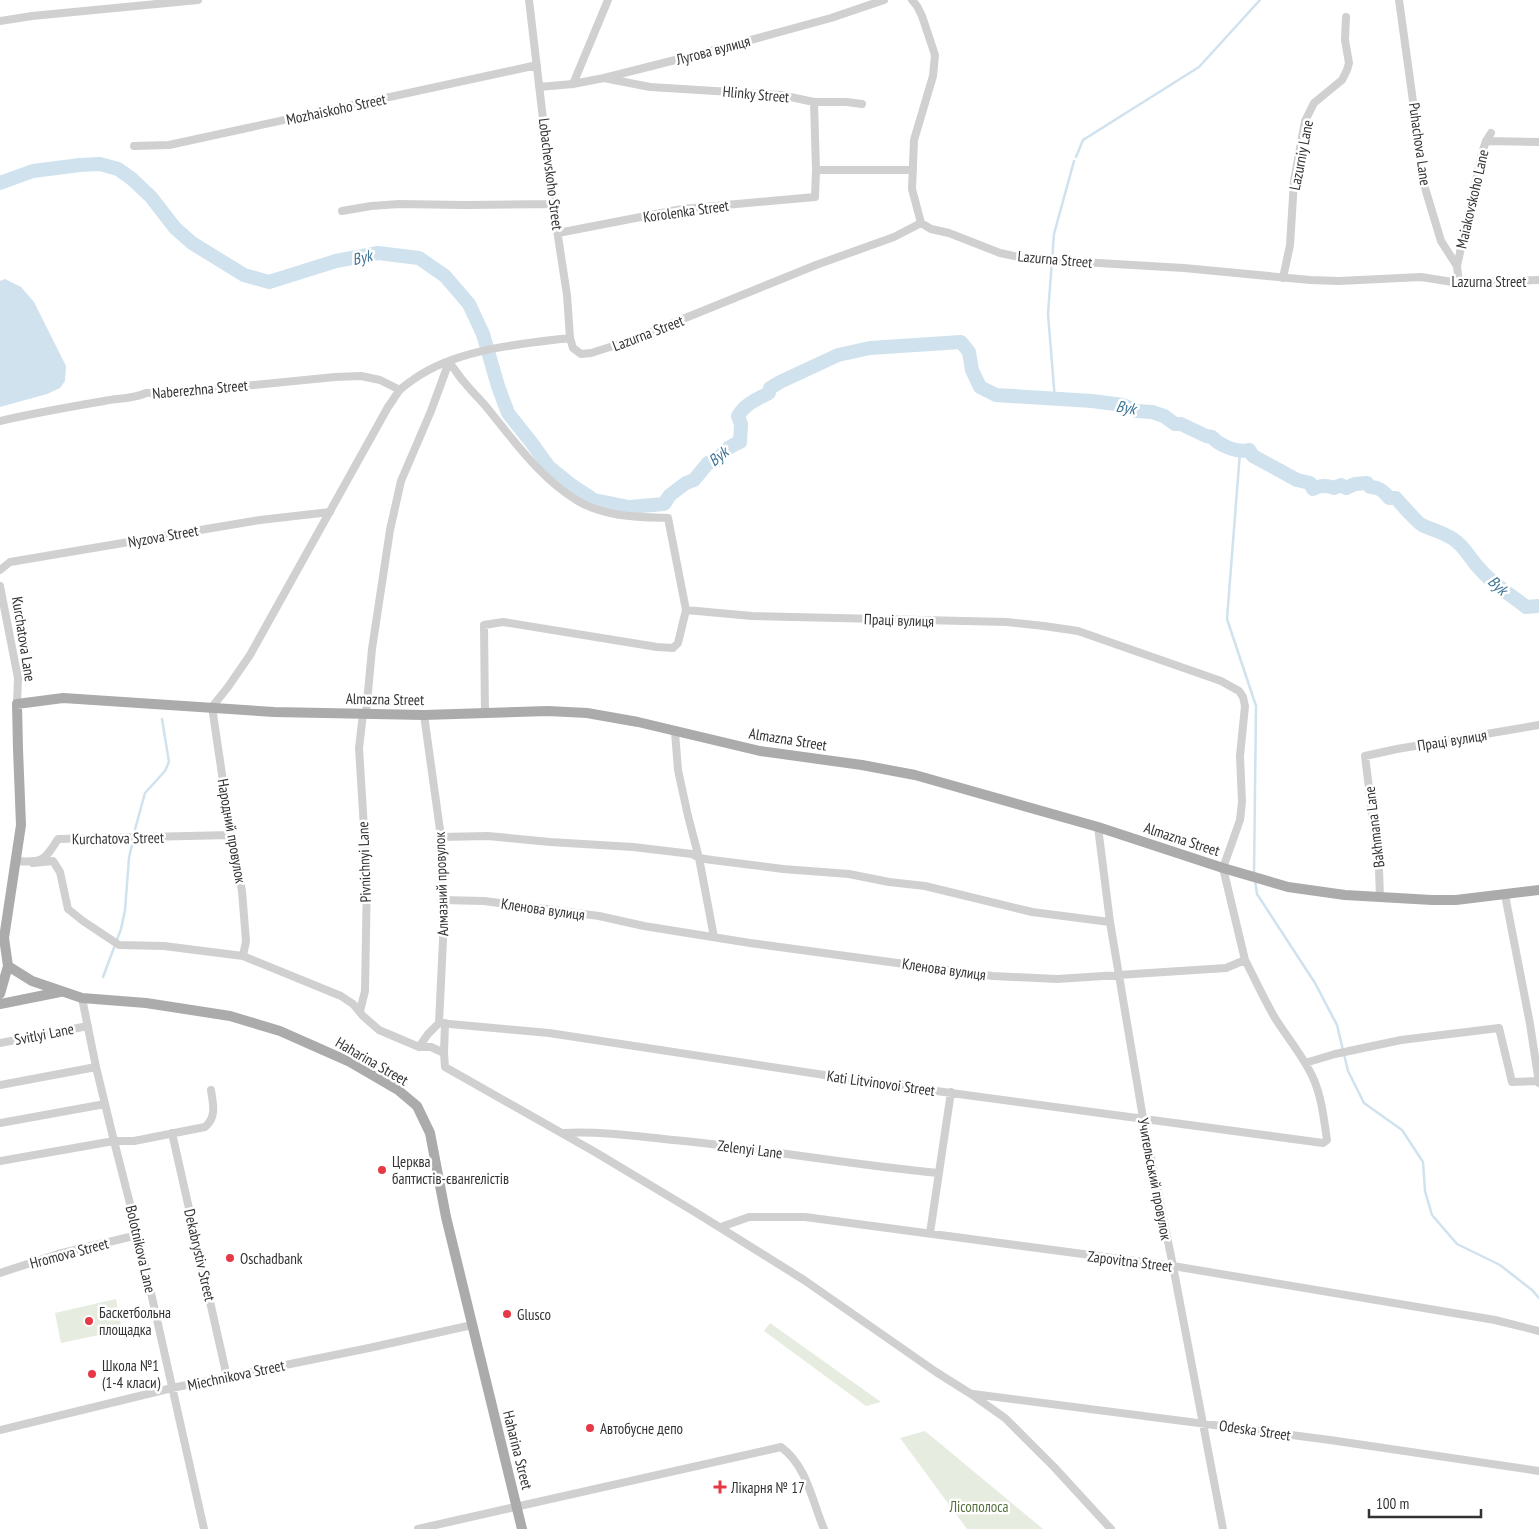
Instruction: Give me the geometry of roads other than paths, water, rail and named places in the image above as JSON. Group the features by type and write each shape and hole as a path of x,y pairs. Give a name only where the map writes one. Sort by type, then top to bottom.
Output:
{"main road":[{"name":"Almazna Street","path":"18,704 63,698 274,712 424,715 548,711 586,713 638,722 760,751 916,775 1098,827 1263,880 1297,888 1380,898 1456,900 1539,890"},
{"name":"Kurchatova Lane","path":"0,994 8,966 4,938 21,825 18,704"},
{"name":"Haharina Street","path":"8,966 32,981 82,998 146,1003 230,1016 280,1031 350,1062 398,1090 417,1106 430,1133 446,1217 522,1529"},
{"path":"0,1004 62,991"}],"street":[{"path":"0,21 32,16 198,0"},
{"name":"Lobachevskoho Street","path":"528,0 567,295 570,338 573,348"},
{"path":"573,84 608,0"},
{"name":"Лугова вулиця","path":"539,87 573,84 604,78 831,18 884,0"},
{"path":"912,0 918,6 935,55 933,76 914,140 912,189 921,224"},
{"name":"Puhachova Lane","path":"1398,0 1425,188 1441,241 1457,266 1459,283"},
{"name":"Lazurniy Lane","path":"1283,278 1290,245 1294,181 1305,121 1314,102 1342,80 1349,63 1345,40 1346,18"},
{"name":"Mozhaiskoho Street","path":"134,146 169,145 537,65"},
{"name":"Hlinky Street","path":"604,78 650,87 781,95 814,102 862,104"},
{"path":"814,102 816,170 913,170"},
{"name":"Maiakovskoho Lane","path":"1457,266 1486,141 1491,133"},
{"path":"1486,141 1539,142"},
{"name":"Korolenka Street","path":"558,233 682,210 815,197 816,170"},
{"path":"342,211 400,204 464,206 554,204"},
{"name":"Lazurna Street","path":"573,348 581,354 590,353 626,342 816,264 894,237 921,224 1000,253 1030,259 1175,267 1339,282 1421,277 1459,283 1539,280"},
{"path":"212,707 250,654 388,407 400,390 431,369 474,353 505,346 570,338"},
{"path":"450,362 464,382 535,466 579,502 626,516 668,518 686,610 678,643 673,648 503,622 484,625 486,714"},
{"name":"Pivnichnyi Lane","path":"360,1011 365,991 367,876 359,748 372,650 390,530 401,481 450,362"},
{"name":"Naberezhna Street","path":"0,421 72,406 139,396 146,393 214,389 335,377 361,376 380,380 400,390"},
{"name":"Nyzova Street","path":"0,570 10,562 260,520 330,512"},
{"name":"Kurchatova Lane","path":"0,586 18,678 18,704"},
{"name":"Праці вулиця","path":"686,610 752,616 1007,622 1044,626 1078,631 1221,680 1239,691 1244,697 1245,706 1240,756 1242,802 1240,820 1223,868"},
{"name":"Народний провулок","path":"212,707 231,835 242,891 246,940 242,956"},
{"name":"Алмазний провулок","path":"424,715 441,837 442,1023 444,1053"},
{"name":"Праці вулиця","path":"1365,756 1539,725"},
{"path":"674,732 678,770 699,858 714,937"},
{"name":"Bakhmana Lane","path":"1365,756 1379,869 1380,898"},
{"name":"Учительський провулок","path":"1098,827 1110,922 1143,1118 1223,1529"},
{"name":"Kurchatova Street","path":"33,863 42,860 49,854 58,839 231,835"},
{"path":"441,837 488,836 633,847 692,854 699,858 783,869 849,874 889,882 925,886 1032,912 1110,922"},
{"path":"16,861 33,863 54,861 60,872 68,909 119,945 164,946 242,956 341,996 353,1004 379,1030 419,1047 431,1047 444,1053 445,1067 595,1152 721,1227 804,1280 1005,1418 1112,1529"},
{"path":"1223,868 1244,960 1275,1017 1305,1064 1335,1054 1401,1040 1499,1028 1512,1082 1538,1082 1530,1024 1505,895"},
{"name":"Кленова вулиця","path":"441,900 484,901 599,916 644,926 714,937 993,976 1057,979 1226,968 1244,960"},
{"name":"Bolotnikova Lane","path":"82,998 96,1067 138,1235 204,1529"},
{"path":"419,1047 428,1034 442,1023"},
{"name":"Kati Litvinovoi Street","path":"442,1023 549,1032 878,1083 1324,1143 1327,1140 1319,1096 1314,1080 1305,1064"},
{"path":"1530,1024 1539,1023"},
{"name":"Svitlyi Lane","path":"0,1043 88,1026"},
{"path":"0,1085 96,1067"},
{"path":"0,1161 114,1141 134,1141 205,1127 210,1123 214,1114 212,1090"},
{"path":"930,1233 951,1092"},
{"path":"0,1123 105,1104"},
{"name":"Zelenyi Lane","path":"561,1133 592,1132 663,1138 869,1166 938,1173"},
{"name":"Dekabrystiv Street","path":"172,1134 227,1377"},
{"name":"Zapovitna Street","path":"721,1227 749,1216 805,1217 1173,1266 1467,1315 1539,1331"},
{"name":"Hromova Street","path":"0,1274 58,1254 138,1235"},
{"name":"Miechnikova Street","path":"0,1430 172,1388 472,1325"},
{"name":"Odeska Street","path":"971,1394 1330,1440 1539,1471"},
{"path":"418,1529 781,1447 789,1453 801,1468 824,1529"}],"water":[{"path":"5,279 21,287 34,302 66,366 65,381 60,388 47,394 0,407 0,281"}],"waterway":[{"path":"1076,157 1083,140 1199,67 1260,0"},
{"path":"1055,400 1048,314 1054,234 1074,161"},
{"name":"Byk","path":"0,183 33,171 80,165 100,164 118,169 151,197 175,228 192,243 244,275 269,282 336,261 378,253 419,258 445,276 469,304 483,334 508,413 549,467 594,500 629,507 664,504 670,495 686,483 694,480 708,463 718,460 728,449 740,442 741,424 738,416 748,405 769,393 770,388 780,382 838,355 870,348 961,342 969,352 972,370 980,387 996,395 1092,401 1123,405 1137,411 1152,412 1164,416 1175,424 1181,424 1212,437 1229,448 1249,450 1253,456 1297,480 1310,483 1313,489 1323,486 1334,488 1341,485 1346,488 1355,484 1367,483 1370,487 1381,490 1389,498 1396,498 1422,525 1453,539 1490,579 1526,607 1539,606"},
{"path":"1240,452 1227,619 1256,706 1254,875"},
{"path":"134,833 145,793 165,771 169,762 162,719"},
{"path":"103,977 121,929 125,910 129,858 133,840"},
{"path":"1255,880 1257,894 1315,983 1337,1025 1348,1071 1364,1103 1402,1130 1423,1162 1425,1191 1432,1215 1457,1244 1500,1265 1532,1290 1539,1298"}],"place":[{"name":"Церква баптистів-євангелістів","path":"382,1170"},
{"name":"Oschadbank","path":"230,1258"},
{"name":"Glusco","path":"507,1314"},
{"name":"Баскетбольна площадка","path":"89,1321"},
{"name":"Школа №1 (1-4 класи)","path":"92,1374"},
{"name":"Автобусне депо","path":"590,1428"},
{"name":"Лікарня № 17","path":"720,1487"}],"park label":[{"name":"Лісополоса","path":"979,1506"}]}
